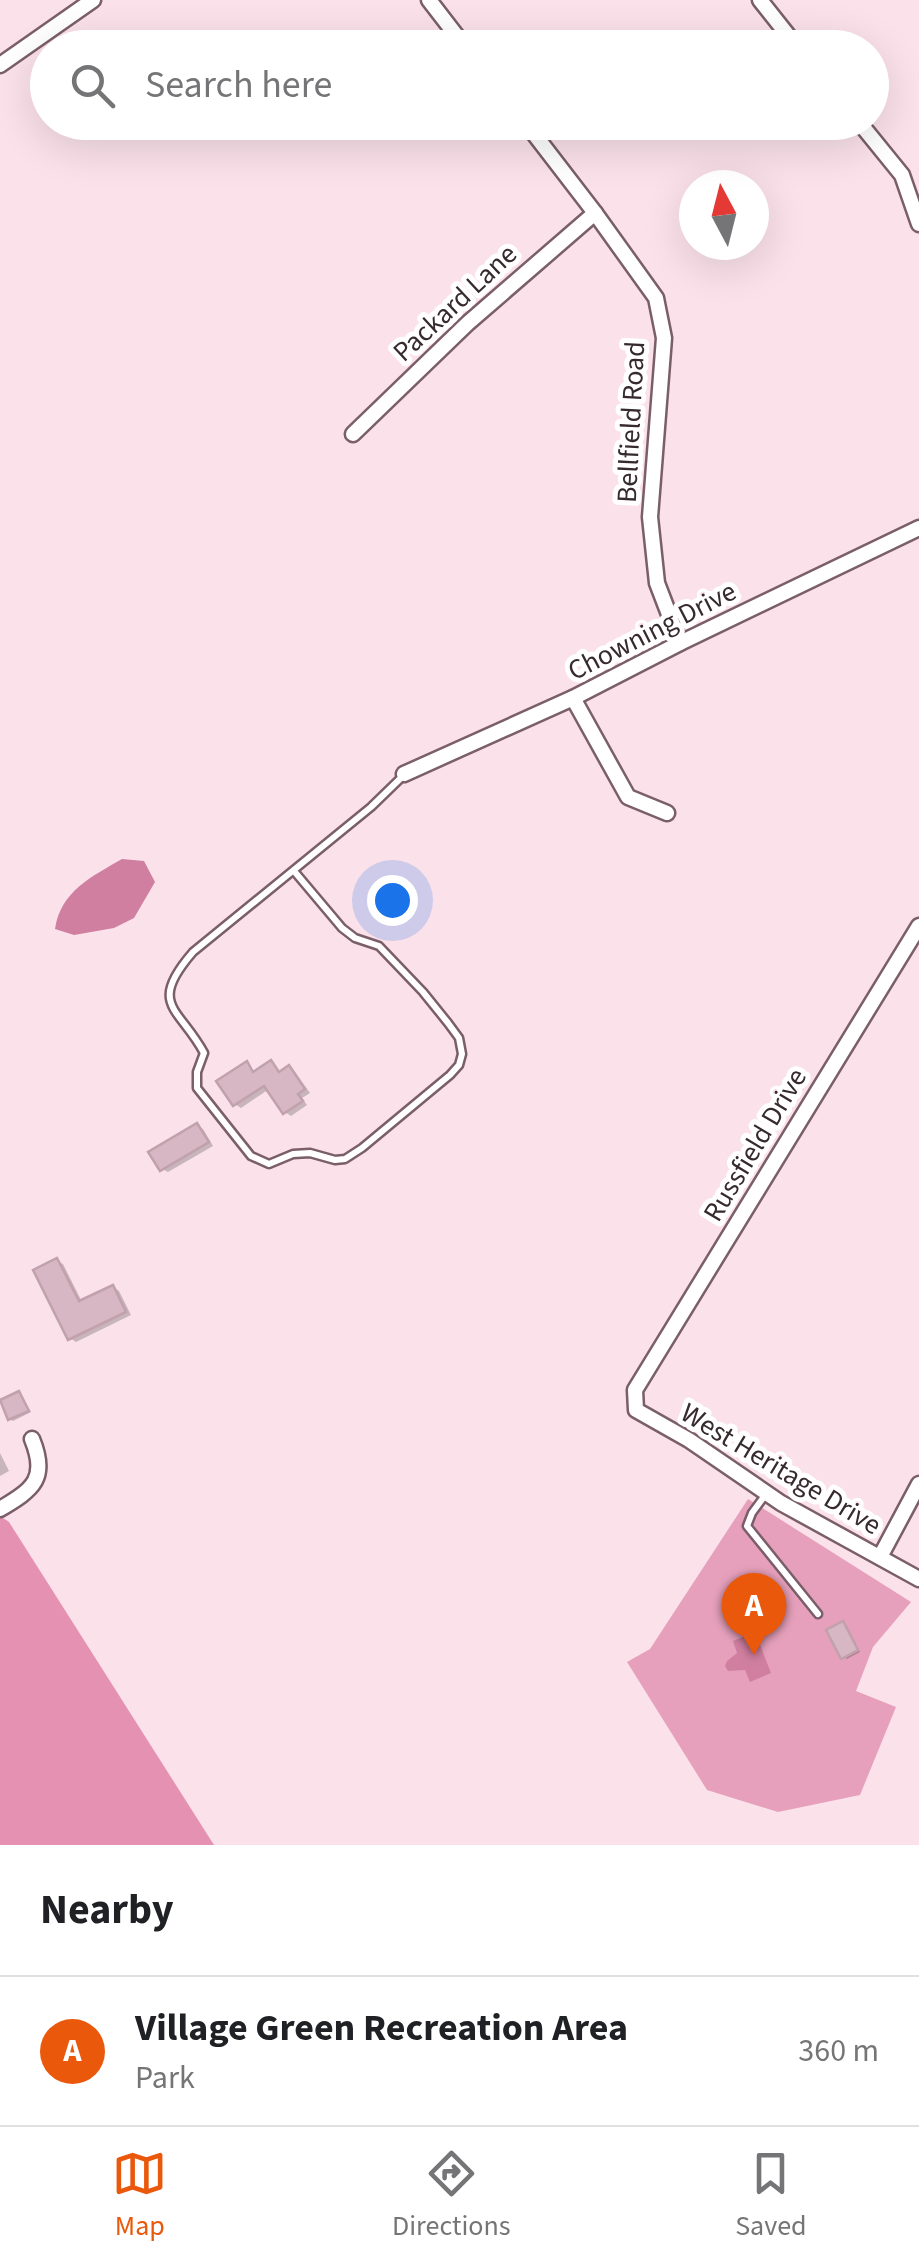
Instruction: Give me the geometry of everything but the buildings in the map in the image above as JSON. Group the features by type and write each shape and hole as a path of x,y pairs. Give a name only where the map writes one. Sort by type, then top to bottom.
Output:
{"street":[{"path":"50,30 93,0"},
{"path":"430,0 452,30"},
{"path":"760,0 784,30"},
{"path":"0,65 30,44"},
{"name":"Bellfield Road","path":"539,140 656,298 664,338 650,517 657,583 680,643"},
{"path":"874,140 902,175 919,224"},
{"name":"Packard Lane","path":"353,434 468,323 595,212"},
{"name":"Chowning Drive","path":"404,774 573,698 919,528"},
{"path":"573,698 628,796 667,813"},
{"name":"Russfield Drive","path":"634,1390 919,926"},
{"name":"West Heritage Drive","path":"634,1390 636,1410 689,1440 766,1493 919,1579"},
{"path":"0,1508 28,1490 40,1470 32,1438"},
{"path":"880,1557 919,1484"}],"lane":[{"path":"294,871 342,928 355,938 379,946 423,992 458,1038 462,1054 450,1075 346,1159 293,1154 269,1164 251,1156 197,1088 197,1072 204,1053 171,1008 168,997 178,969 193,952 371,808 404,774"},
{"path":"766,1493 747,1526 818,1614"}],"shaded area":[{"path":"122,859 144,861 155,882 134,918 114,928 74,935 55,929 71,895"},
{"path":"748,1499 911,1602 873,1647 856,1691 896,1707 860,1795 778,1812 707,1790 627,1662 650,1649"},
{"path":"0,1516 9,1522 214,1845 0,1845"},
{"path":"755,1632 771,1673 750,1682 745,1670 728,1671 725,1666 737,1653 733,1641"}],"place":[{"name":"Village Green Recreation Area","path":"754,1655"}]}
